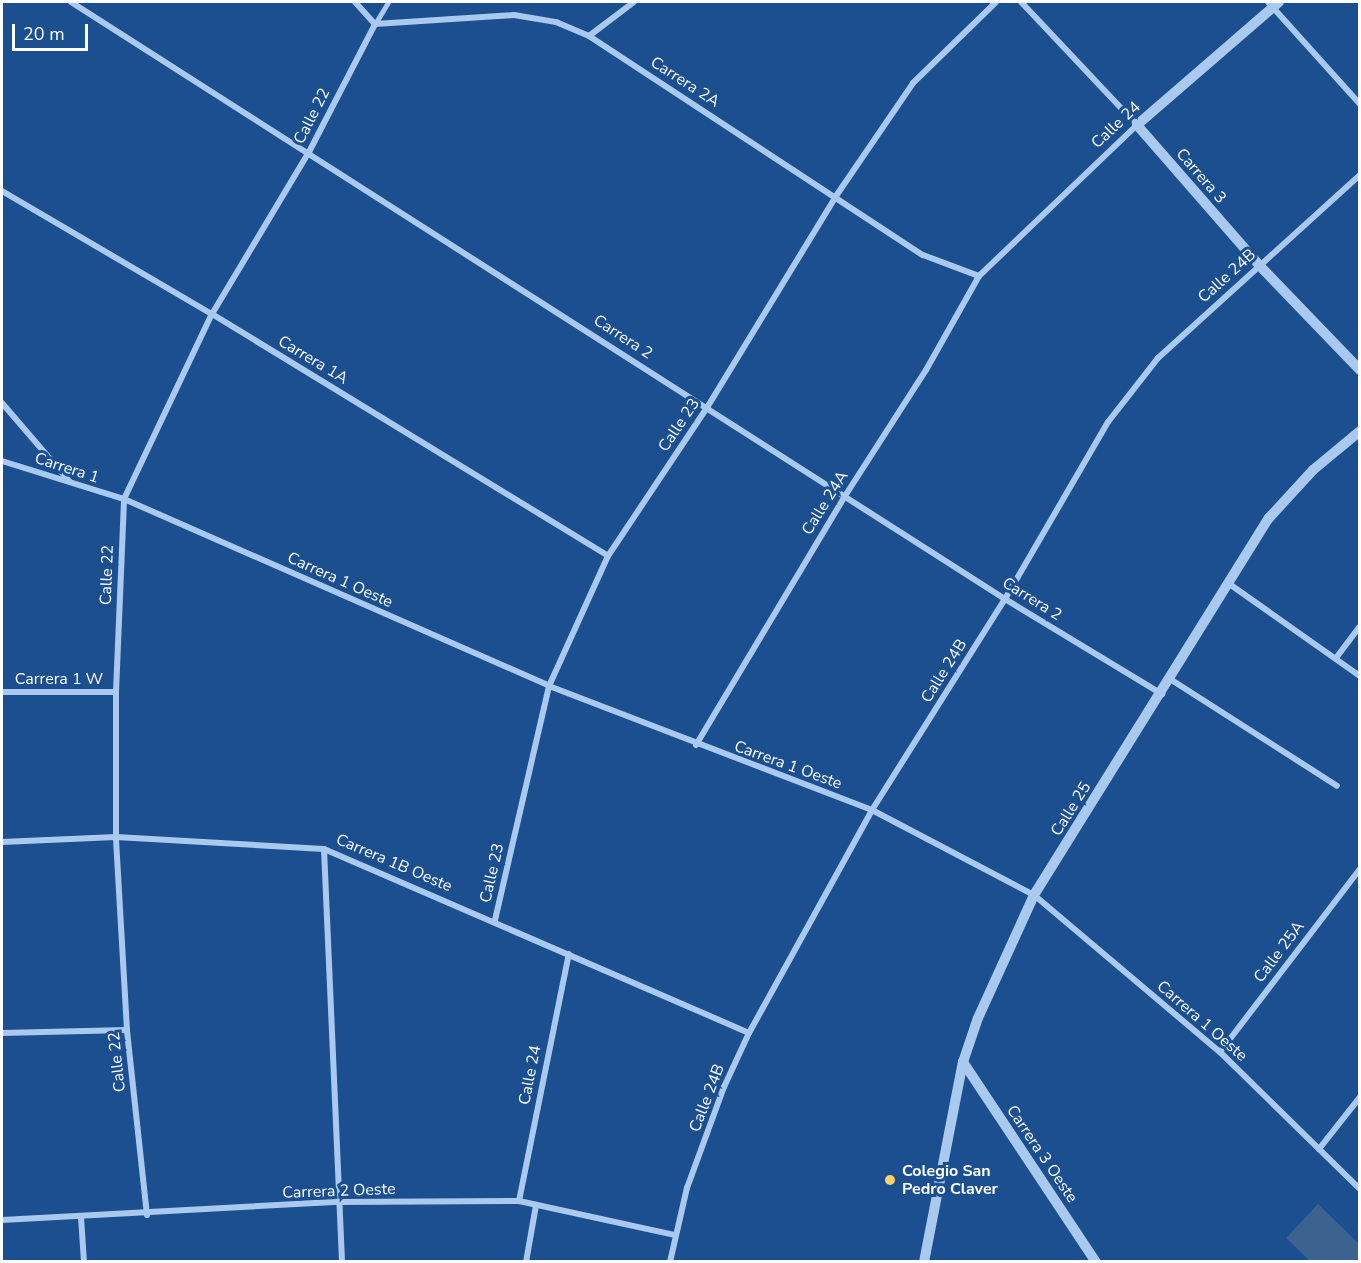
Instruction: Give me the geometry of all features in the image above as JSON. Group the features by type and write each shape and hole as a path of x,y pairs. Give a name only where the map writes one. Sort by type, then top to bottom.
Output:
{"street":[{"name":"Carrera 2","path":"71,2 708,406 1005,599 1162,694"},
{"path":"355,2 375,24"},
{"path":"589,36 634,2"},
{"name":"Calle 23","path":"495,920 549,686 608,556 708,406 837,196 913,83 996,2"},
{"name":"Carrera 3","path":"1021,2 1137,125 1259,265 1359,370"},
{"path":"1273,3 1359,104"},
{"name":"Calle 24","path":"979,276 1137,125 1273,3"},
{"name":"Carrera 2A","path":"375,24 514,15 556,22 589,36 837,196 923,255 979,276"},
{"name":"Calle 22","path":"147,1215 127,1030 116,837 116,692 124,500 212,314 309,152 375,24"},
{"name":"Calle 24B","path":"670,1262 675,1234 724,1087 749,1033 872,810 1005,599 1131,388 1158,358 1359,175"},
{"name":"Carrera 1A","path":"2,191 212,314 608,556"},
{"name":"Calle 24A","path":"696,745 845,496 926,370 979,276"},
{"path":"2,403 71,484"},
{"name":"Calle 25","path":"926,1259 963,1062 978,1018 1034,895 1162,694 1227,582 1269,518 1291,492 1359,431"},
{"name":"Carrera 1","path":"2,461 124,500"},
{"name":"Carrera 1 Oeste","path":"124,500 549,686 696,745 872,810 1034,895 1220,1052 1359,1189"},
{"path":"1227,582 1359,676"},
{"path":"1336,658 1359,626"},
{"path":"1170,679 1337,786"},
{"name":"Carrera 1 W","path":"2,692 116,692"},
{"name":"Carrera 1B Oeste","path":"2,842 116,837 324,849 495,920 749,1033"},
{"path":"324,849 342,1262"},
{"name":"Calle 25A","path":"1220,1052 1359,869"},
{"name":"Calle 24","path":"519,1202 569,954"},
{"path":"2,1033 127,1030"},
{"name":"Carrera 3 Oeste","path":"963,1062 1096,1262"},
{"path":"1319,1149 1359,1097"},
{"name":"Carrera 2 Oeste","path":"2,1220 147,1215 339,1202 519,1202 675,1234"},
{"path":"525,1262 536,1205"},
{"path":"81,1217 84,1262"}],"lane":[{"name":"Calle 22","path":"375,24 388,2"}],"water":[{"path":"1318,1204 1359,1244 1359,1261 1310,1261 1286,1238"}],"place":[{"name":"Colegio San Pedro Claver","path":"890,1180"}]}
